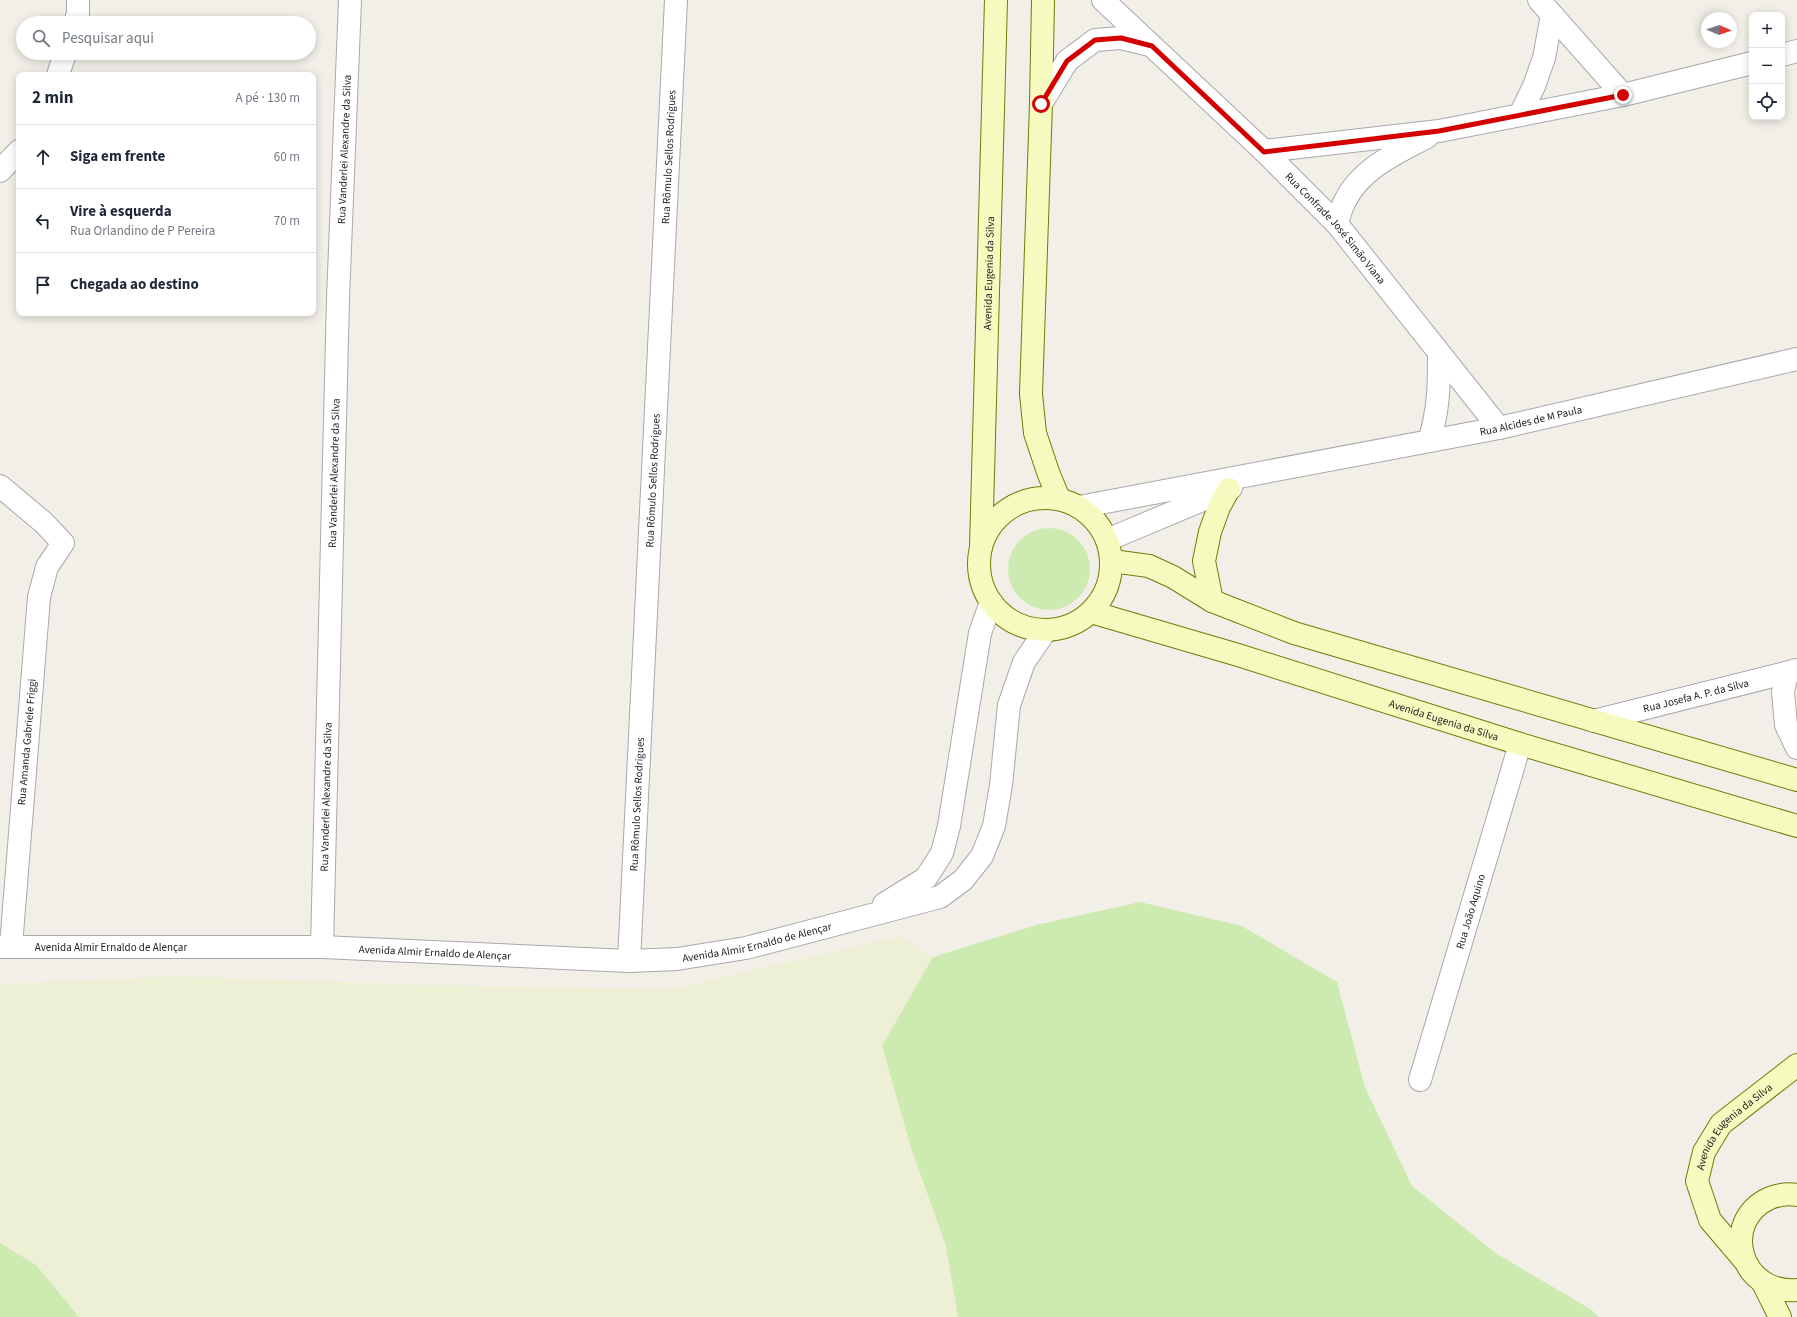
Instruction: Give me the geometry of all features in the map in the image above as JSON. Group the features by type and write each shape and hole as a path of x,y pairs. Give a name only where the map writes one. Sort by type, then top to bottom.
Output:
{"street":[{"path":"77,16 78,0"},
{"name":"Rua Vanderlei Alexandre da Silva","path":"322,947 338,298 350,0"},
{"name":"Rua Rômulo Sellos Rodrigues","path":"629,961 676,0"},
{"name":"Avenida Eugenia da Silva","path":"981,547 996,0"},
{"path":"1043,0 1031,394 1035,433 1059,499"},
{"name":"Rua Confrade José Simão Viana","path":"1103,0 1264,152 1336,224 1499,428"},
{"path":"1545,7 1623,95"},
{"path":"1520,115 1534,86 1541,65 1545,7"},
{"name":"Rua Confrade José Simão Viana","path":"1041,104 1067,61 1095,40 1121,38 1152,46"},
{"path":"1785,54 1797,51"},
{"path":"59,72 63,60"},
{"path":"1264,152 1439,131 1623,95 1749,63"},
{"path":"1336,224 1345,201 1357,182 1378,164 1439,131"},
{"path":"0,171 16,154"},
{"path":"1429,441 1439,399 1439,353"},
{"name":"Rua Alcides de M Paula","path":"1263,473 1499,428 1797,359"},
{"path":"1079,507 1263,473"},
{"path":"1109,551 1263,473"},
{"name":"Rua Amanda Gabriele Friggi","path":"0,486 43,522 63,544 47,567 39,597 5,947"},
{"path":"1212,601 1204,560 1210,532 1219,507 1229,489"},
{"path":"1036,498 1059,499 1079,507 1096,521 1109,551 1109,580 1103,598 1091,612 1078,622 1062,628 1046,630 1025,627 1006,617 991,602 982,585 979,566 981,547 989,529 1001,514 1018,503 1036,498"},
{"path":"1109,551 1173,577 1212,601 1294,633 1797,780"},
{"path":"864,916 926,878 942,853 949,826 980,633 991,602"},
{"name":"Avenida Eugenia da Silva","path":"1091,612 1238,655 1520,744 1797,826"},
{"name":"Avenida Almir Ernaldo de Alençar","path":"5,947 322,947 629,961 677,959 746,948 940,897 963,880 982,856 994,826 1001,785 1009,705 1024,662 1046,630"},
{"path":"1792,672 1783,692 1786,725 1797,748"},
{"name":"Rua Josefa A. P. da Silva","path":"1594,721 1792,672"},
{"name":"Rua João Aquino","path":"1420,1080 1520,744"},
{"name":"Avenida Eugenia da Silva","path":"1763,1283 1753,1274 1744,1260 1710,1220 1697,1181 1704,1152 1721,1124 1797,1065"},
{"path":"1744,1260 1741,1244 1743,1227 1751,1213 1763,1201 1778,1195 1797,1194"},
{"path":"1763,1283 1775,1289 1797,1290"},
{"path":"1763,1283 1780,1317"}],"green space":[{"path":"1041,528 1057,528 1072,535 1083,546 1090,561 1090,577 1087,585 1078,598 1065,607 1057,610 1041,610 1026,603 1015,592 1008,577 1008,561 1015,546 1026,535"},
{"path":"1140,902 1242,926 1337,982 1365,1087 1412,1186 1497,1254 1592,1310 1598,1317 958,1317 946,1246 911,1148 882,1046 933,957 1036,925"},
{"path":"901,936 933,957 882,1046 911,1148 946,1246 958,1317 79,1317 36,1265 0,1243 0,984 176,976 426,985 671,989"},
{"path":"0,1243 36,1265 79,1317 0,1317"}],"route":[{"path":"1041,104 1067,61 1095,40 1121,38 1152,46 1264,152 1439,131 1623,95"}]}
